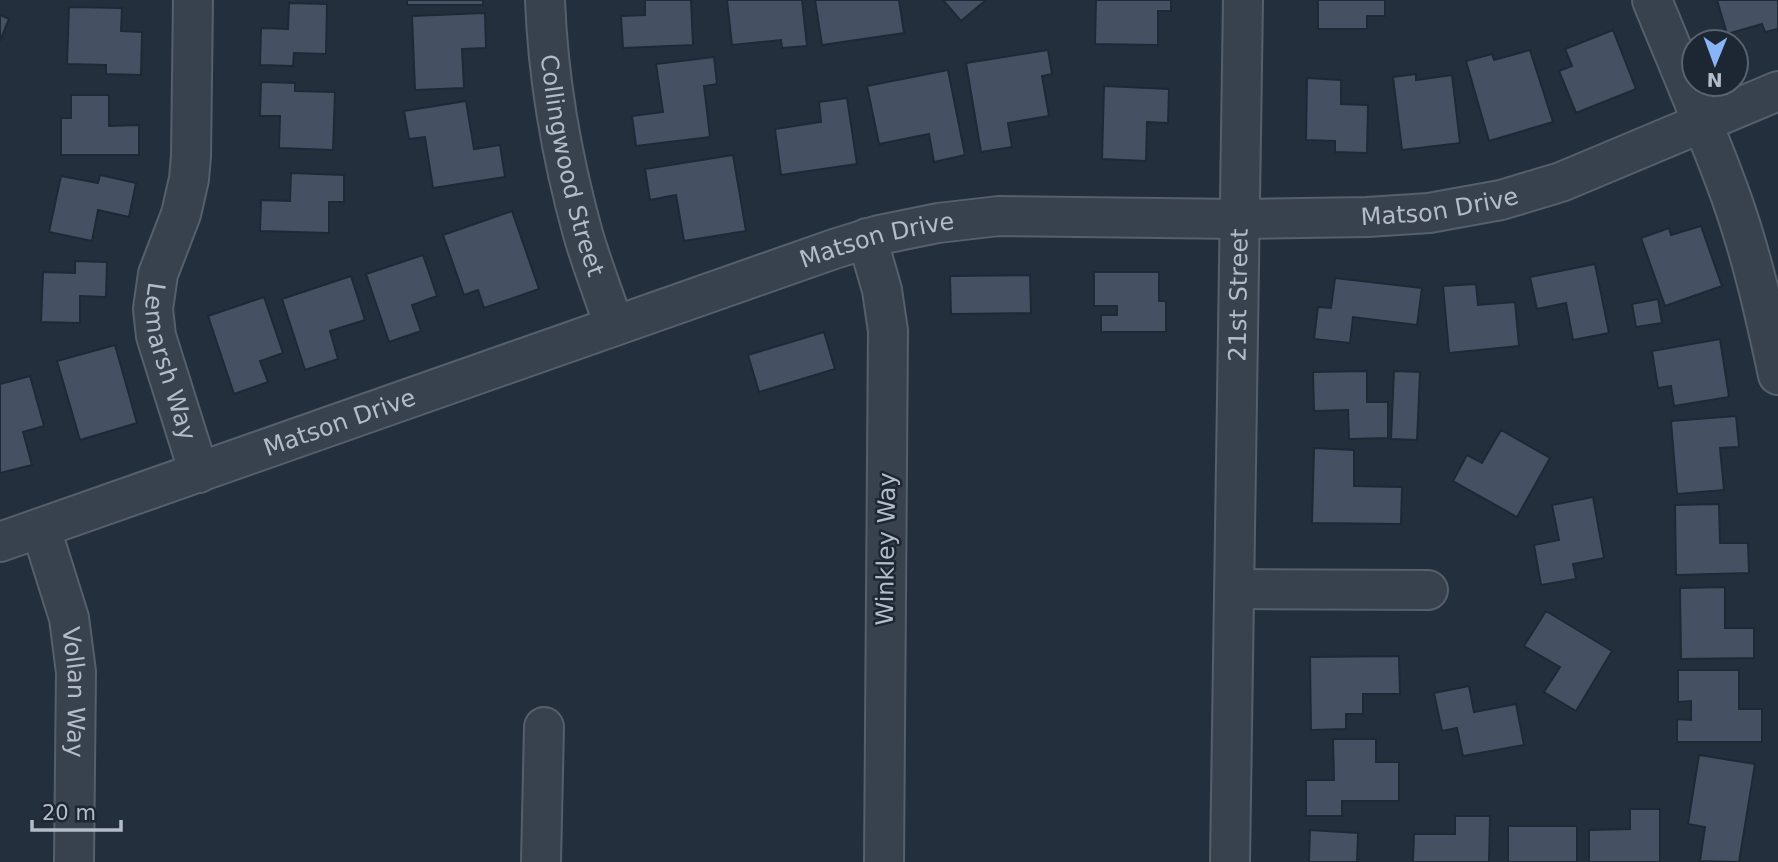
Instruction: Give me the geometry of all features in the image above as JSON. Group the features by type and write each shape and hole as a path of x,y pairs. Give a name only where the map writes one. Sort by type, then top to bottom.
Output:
{"street":[{"name":"Lemarsh Way","path":"193,0 189,179 181,214 158,274 153,309 156,336 198,473"},
{"name":"Collingwood Street","path":"545,0 554,94 566,165 584,235 614,326"},
{"name":"21st Street","path":"1230,862 1243,0"},
{"path":"1652,0 1731,196 1763,303 1778,375"},
{"name":"Matson Drive","path":"0,542 867,238 939,223 999,216 1240,219 1429,213 1502,200 1561,182 1778,91"},
{"name":"Winkley Way","path":"867,238 882,290 888,331 884,862"},
{"name":"Vollan Way","path":"41,529 69,618 76,672 74,862"},
{"path":"1235,589 1428,590"},
{"path":"541,862 544,727"}],"building":[{"path":"407,0 483,0 483,5 407,5"},
{"path":"645,0 691,0 693,45 623,48 621,16 645,15"},
{"path":"727,0 802,0 807,46 782,48 781,40 732,45"},
{"path":"815,0 899,0 904,33 822,45"},
{"path":"943,0 986,0 961,21"},
{"path":"1096,0 1171,0 1171,11 1158,11 1158,45 1095,44"},
{"path":"1318,0 1385,0 1385,16 1367,16 1367,29 1318,29"},
{"path":"1717,0 1778,0 1778,29 1765,32 1762,24 1748,28 1725,28"},
{"path":"289,3 327,4 326,54 294,53 293,66 260,65 261,28 288,29"},
{"path":"69,7 122,8 121,31 142,32 141,75 106,74 106,65 67,64"},
{"path":"485,13 486,48 462,49 464,88 415,90 412,16"},
{"path":"0,15 9,19 0,41"},
{"path":"1613,30 1636,89 1576,113 1559,71 1572,66 1565,49"},
{"path":"1048,50 1052,74 1042,76 1049,116 1008,123 1012,147 981,152 966,63"},
{"path":"1530,50 1553,122 1489,141 1466,61 1492,54 1494,60"},
{"path":"714,57 717,84 704,86 710,137 636,146 632,116 663,112 656,64"},
{"path":"948,70 965,155 934,162 929,134 879,144 867,86"},
{"path":"1416,74 1416,80 1452,75 1460,143 1402,150 1393,77"},
{"path":"1307,78 1341,80 1341,104 1368,105 1367,153 1335,152 1335,141 1306,140"},
{"path":"261,82 295,83 295,91 335,92 333,150 279,148 280,116 260,116"},
{"path":"1104,86 1169,89 1168,123 1147,122 1146,161 1102,159"},
{"path":"71,95 109,95 109,126 139,125 139,155 61,155 61,118 71,118"},
{"path":"847,98 857,164 781,175 775,129 821,122 819,102"},
{"path":"466,101 474,149 500,145 505,177 433,188 425,137 409,139 404,111"},
{"path":"733,155 746,231 684,241 676,195 650,200 645,169"},
{"path":"291,173 344,175 344,202 329,202 329,233 260,231 261,200 290,201"},
{"path":"100,175 136,183 129,217 98,210 92,241 49,232 61,176 98,183"},
{"path":"512,211 539,289 484,308 478,290 464,295 443,235"},
{"path":"1701,226 1722,286 1665,306 1641,238 1669,228 1671,235"},
{"path":"423,255 437,296 412,305 421,331 389,342 366,274"},
{"path":"75,261 107,262 106,297 80,296 80,323 41,322 43,272 75,273"},
{"path":"1595,264 1609,333 1573,340 1566,303 1537,309 1530,277"},
{"path":"1094,272 1159,272 1159,301 1166,301 1166,332 1101,332 1101,315 1117,315 1117,306 1094,306"},
{"path":"1030,275 1031,313 951,314 950,276"},
{"path":"351,276 365,320 330,331 338,359 305,370 282,299"},
{"path":"1335,278 1422,288 1417,325 1353,317 1350,343 1314,339 1318,307 1331,308"},
{"path":"1476,284 1478,305 1515,302 1519,346 1449,353 1443,286"},
{"path":"264,297 283,353 260,361 268,382 234,394 208,316"},
{"path":"1658,299 1662,323 1636,327 1632,304"},
{"path":"824,332 835,369 759,392 748,355"},
{"path":"1720,339 1729,397 1674,406 1671,386 1658,388 1652,351"},
{"path":"115,345 137,423 80,440 57,361"},
{"path":"1367,371 1367,402 1388,402 1388,438 1349,439 1348,410 1314,411 1313,372"},
{"path":"1394,371 1420,372 1417,440 1391,439"},
{"path":"30,376 44,426 23,432 32,465 0,473 0,384"},
{"path":"1736,416 1739,447 1720,448 1724,490 1677,494 1671,421"},
{"path":"1501,430 1550,458 1517,517 1453,481 1467,455 1482,463"},
{"path":"1314,448 1354,450 1354,486 1402,487 1401,524 1312,523"},
{"path":"1593,497 1604,558 1573,564 1576,579 1541,585 1534,545 1559,540 1552,505"},
{"path":"1719,504 1720,543 1748,543 1749,573 1676,575 1675,505"},
{"path":"1725,587 1725,628 1754,628 1754,658 1681,659 1680,588"},
{"path":"1546,611 1612,651 1576,711 1544,692 1560,667 1524,646"},
{"path":"1399,656 1400,694 1363,694 1363,714 1346,714 1346,729 1311,730 1310,657"},
{"path":"1678,670 1739,670 1739,709 1762,709 1762,742 1677,742 1677,719 1691,720 1691,701 1678,702"},
{"path":"1469,686 1474,712 1516,704 1524,745 1463,756 1457,728 1442,731 1434,693"},
{"path":"1333,739 1376,739 1376,762 1399,762 1399,801 1342,801 1342,816 1306,816 1306,780 1334,780"},
{"path":"1699,755 1755,764 1739,862 1700,861 1705,827 1688,824"},
{"path":"1630,809 1660,809 1660,862 1589,862 1589,830 1630,829"},
{"path":"1455,816 1490,816 1489,862 1413,862 1414,834 1455,834"},
{"path":"1508,826 1577,826 1577,862 1508,862"},
{"path":"1310,830 1358,833 1357,862 1309,862"}]}
